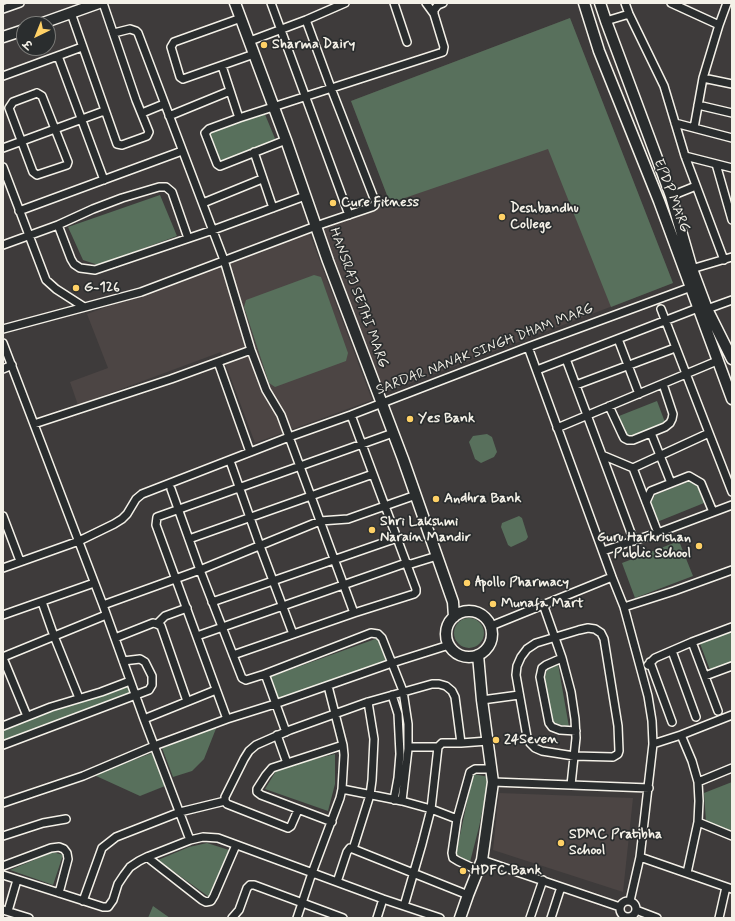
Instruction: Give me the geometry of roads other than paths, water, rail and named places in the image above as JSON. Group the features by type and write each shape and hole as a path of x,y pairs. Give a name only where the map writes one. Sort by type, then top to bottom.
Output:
{"street":[{"path":"3,9 20,3"},
{"path":"56,18 84,6 99,3"},
{"path":"70,13 104,111 117,144 120,146 149,135 149,132 103,3"},
{"name":"HANSRAJ SETHI MARG","path":"235,3 438,556 453,602 454,617"},
{"path":"272,3 349,215"},
{"path":"250,42 345,3"},
{"path":"394,3 407,42"},
{"path":"286,140 222,165 218,165 205,133 209,129 273,106 443,52 444,44 434,14 426,3"},
{"path":"434,14 435,7 443,3"},
{"name":"EPDP MARG","path":"584,3 599,51 694,286 732,399"},
{"name":"EPDP MARG","path":"600,3 671,196 688,270"},
{"path":"625,3 629,14 660,74 685,156 724,260"},
{"path":"671,3 719,26"},
{"path":"694,128 703,78 727,3"},
{"path":"606,21 629,14"},
{"path":"241,18 176,40 172,44 175,62 180,77 182,79 254,54"},
{"path":"3,329 141,292 374,205 375,201 330,88 306,20"},
{"path":"114,34 130,29 136,31 138,34 224,260 251,350 266,390 278,410 289,437 354,613"},
{"path":"3,37 16,33"},
{"path":"3,76 82,47"},
{"path":"58,56 104,180"},
{"path":"222,66 239,118"},
{"path":"703,78 732,84"},
{"path":"169,116 230,91"},
{"path":"37,93 41,94 56,128 68,161 66,165 37,175 34,172 9,108 13,102 37,93"},
{"path":"142,113 164,104"},
{"path":"698,105 732,112"},
{"path":"3,148 104,111"},
{"path":"675,123 732,138"},
{"path":"19,211 182,151"},
{"path":"254,152 273,208"},
{"path":"685,156 732,168"},
{"path":"716,164 730,204 732,220"},
{"path":"3,167 46,280 56,289 84,307"},
{"path":"202,203 262,179"},
{"path":"671,196 696,186"},
{"path":"3,245 58,226 93,209 122,198 159,187 166,187 172,192 188,238"},
{"path":"58,226 74,264 87,270 96,270 213,230 305,196"},
{"path":"688,270 732,257"},
{"name":"SARDAR NANAK SINGH DHAM MARG","path":"3,568 78,541 122,519 127,514 136,499 142,494 289,437 351,416 528,347 694,286"},
{"path":"537,370 702,308 731,302"},
{"name":"EPDP MARG","path":"702,308 732,360"},
{"path":"661,309 685,375 732,492"},
{"path":"618,339 638,394"},
{"path":"3,343 103,605 135,695 190,840"},
{"path":"528,347 624,607 648,696 652,721 653,744 640,857 630,901"},
{"path":"576,386 675,348"},
{"path":"34,424 171,379 251,350"},
{"path":"566,359 634,541"},
{"path":"557,428 718,361"},
{"path":"218,362 250,452"},
{"path":"3,369 12,365"},
{"path":"609,406 624,438 633,440 651,433 665,427 672,419 673,414 663,384"},
{"path":"233,655 414,594 416,589 351,416"},
{"path":"227,719 156,522 159,515 393,433"},
{"path":"651,433 671,483"},
{"path":"633,468 709,433"},
{"path":"602,455 633,468 646,502 660,532"},
{"path":"230,461 293,634"},
{"path":"189,539 373,474"},
{"path":"646,502 651,491 689,476 701,483 712,512"},
{"path":"171,489 212,602 244,680 265,674 371,633 378,634 382,638 403,691 408,730 409,747 402,801"},
{"path":"103,605 200,570 320,521 348,518 416,495"},
{"path":"603,552 732,505"},
{"path":"3,516 20,561"},
{"path":"212,602 274,582 334,559 397,538"},
{"path":"197,636 406,563 411,564 438,556"},
{"path":"624,607 732,570"},
{"path":"491,626 612,577"},
{"path":"3,615 94,583"},
{"path":"42,602 79,698"},
{"path":"453,602 465,611"},
{"path":"543,604 562,658 571,692 576,731 571,785"},
{"path":"157,624 165,616 186,608"},
{"path":"465,611 473,611 486,619 491,626 491,640 484,652 471,657 458,654 449,645 446,631 449,623 454,617 465,611"},
{"path":"26,716 3,657 106,615"},
{"path":"115,638 153,623 157,624 163,630 187,701"},
{"path":"642,673 655,658 732,627"},
{"path":"595,629 604,639 618,726 619,751 616,756 574,756 542,751 535,748 530,743 527,737 519,695 516,675 517,666 527,649 536,643 555,637 579,630 595,629"},
{"path":"692,642 718,711"},
{"path":"3,803 83,776 154,746 227,719 449,645"},
{"path":"672,651 696,717"},
{"path":"460,918 482,860 493,782 482,700 478,655"},
{"path":"562,658 542,668 540,677 550,724 552,727 560,730 576,731"},
{"path":"3,745 149,690 152,685 152,676 145,662 140,659 123,661"},
{"path":"650,662 672,722"},
{"path":"705,676 732,666"},
{"path":"265,674 286,732"},
{"path":"3,726 51,707 130,681"},
{"path":"225,801 225,797 249,751 256,745 277,735 403,691 432,684 440,684 446,686 452,691 455,697 461,743"},
{"path":"297,918 312,873 332,822 342,789 344,756 343,745 328,686"},
{"path":"144,719 216,690"},
{"path":"392,695 398,714 400,754 394,800"},
{"path":"482,700 519,695"},
{"path":"353,849 370,795 372,780 374,739 368,702"},
{"path":"653,744 681,735 732,715"},
{"path":"277,735 287,763"},
{"path":"681,735 692,761 698,782 698,822 686,873"},
{"path":"404,906 431,809 438,748 442,743 488,741"},
{"path":"332,822 261,796 257,792 260,784 269,771 278,766 343,745"},
{"path":"409,747 438,748"},
{"path":"698,782 732,768"},
{"path":"477,870 453,858 452,853 457,819 470,772 475,769 491,769"},
{"path":"493,782 649,788"},
{"path":"342,789 402,801 431,809 457,819"},
{"path":"225,801 230,806 288,828 292,826 298,810"},
{"path":"83,901 102,848 106,844 116,837 180,812 225,801"},
{"path":"3,836 43,823 66,819"},
{"path":"698,822 732,836"},
{"path":"3,875 83,901 108,907 113,900 118,884 130,867 147,857 190,840 203,837 218,838 440,918"},
{"path":"147,857 206,902 211,901 214,896 236,845"},
{"path":"3,866 51,848 59,847 64,849 67,853 68,859 59,893"},
{"path":"337,882 347,852 350,848 468,895"},
{"path":"640,857 729,888 719,918"},
{"path":"482,860 620,907"},
{"path":"17,880 5,910 29,918"},
{"path":"530,918 543,880"},
{"path":"232,918 239,910 247,888 250,885 254,885 343,918"},
{"path":"551,918 561,887"},
{"path":"377,918 384,899"},
{"path":"630,901 635,905 636,910 633,915 626,918 621,914 620,907 624,902 630,901"},
{"path":"636,910 658,918"}],"place":[{"name":"Sharma Dairy","path":"264,45"},
{"name":"Cure Fitness","path":"333,203"},
{"name":"Deshbandhu College","path":"502,217"},
{"name":"G-126","path":"76,288"},
{"name":"Yes Bank","path":"410,419"},
{"name":"Andhra Bank","path":"436,499"},
{"name":"Shri Lakshmi Narain Mandir","path":"372,530"},
{"name":"Guru Harkrishan Public School","path":"699,546"},
{"name":"Apollo Pharmacy","path":"467,583"},
{"name":"Munafa Mart","path":"493,604"},
{"name":"24Seven","path":"496,740"},
{"name":"SDMC Pratibha School","path":"561,843"},
{"name":"HDFC Bank","path":"463,871"}]}
